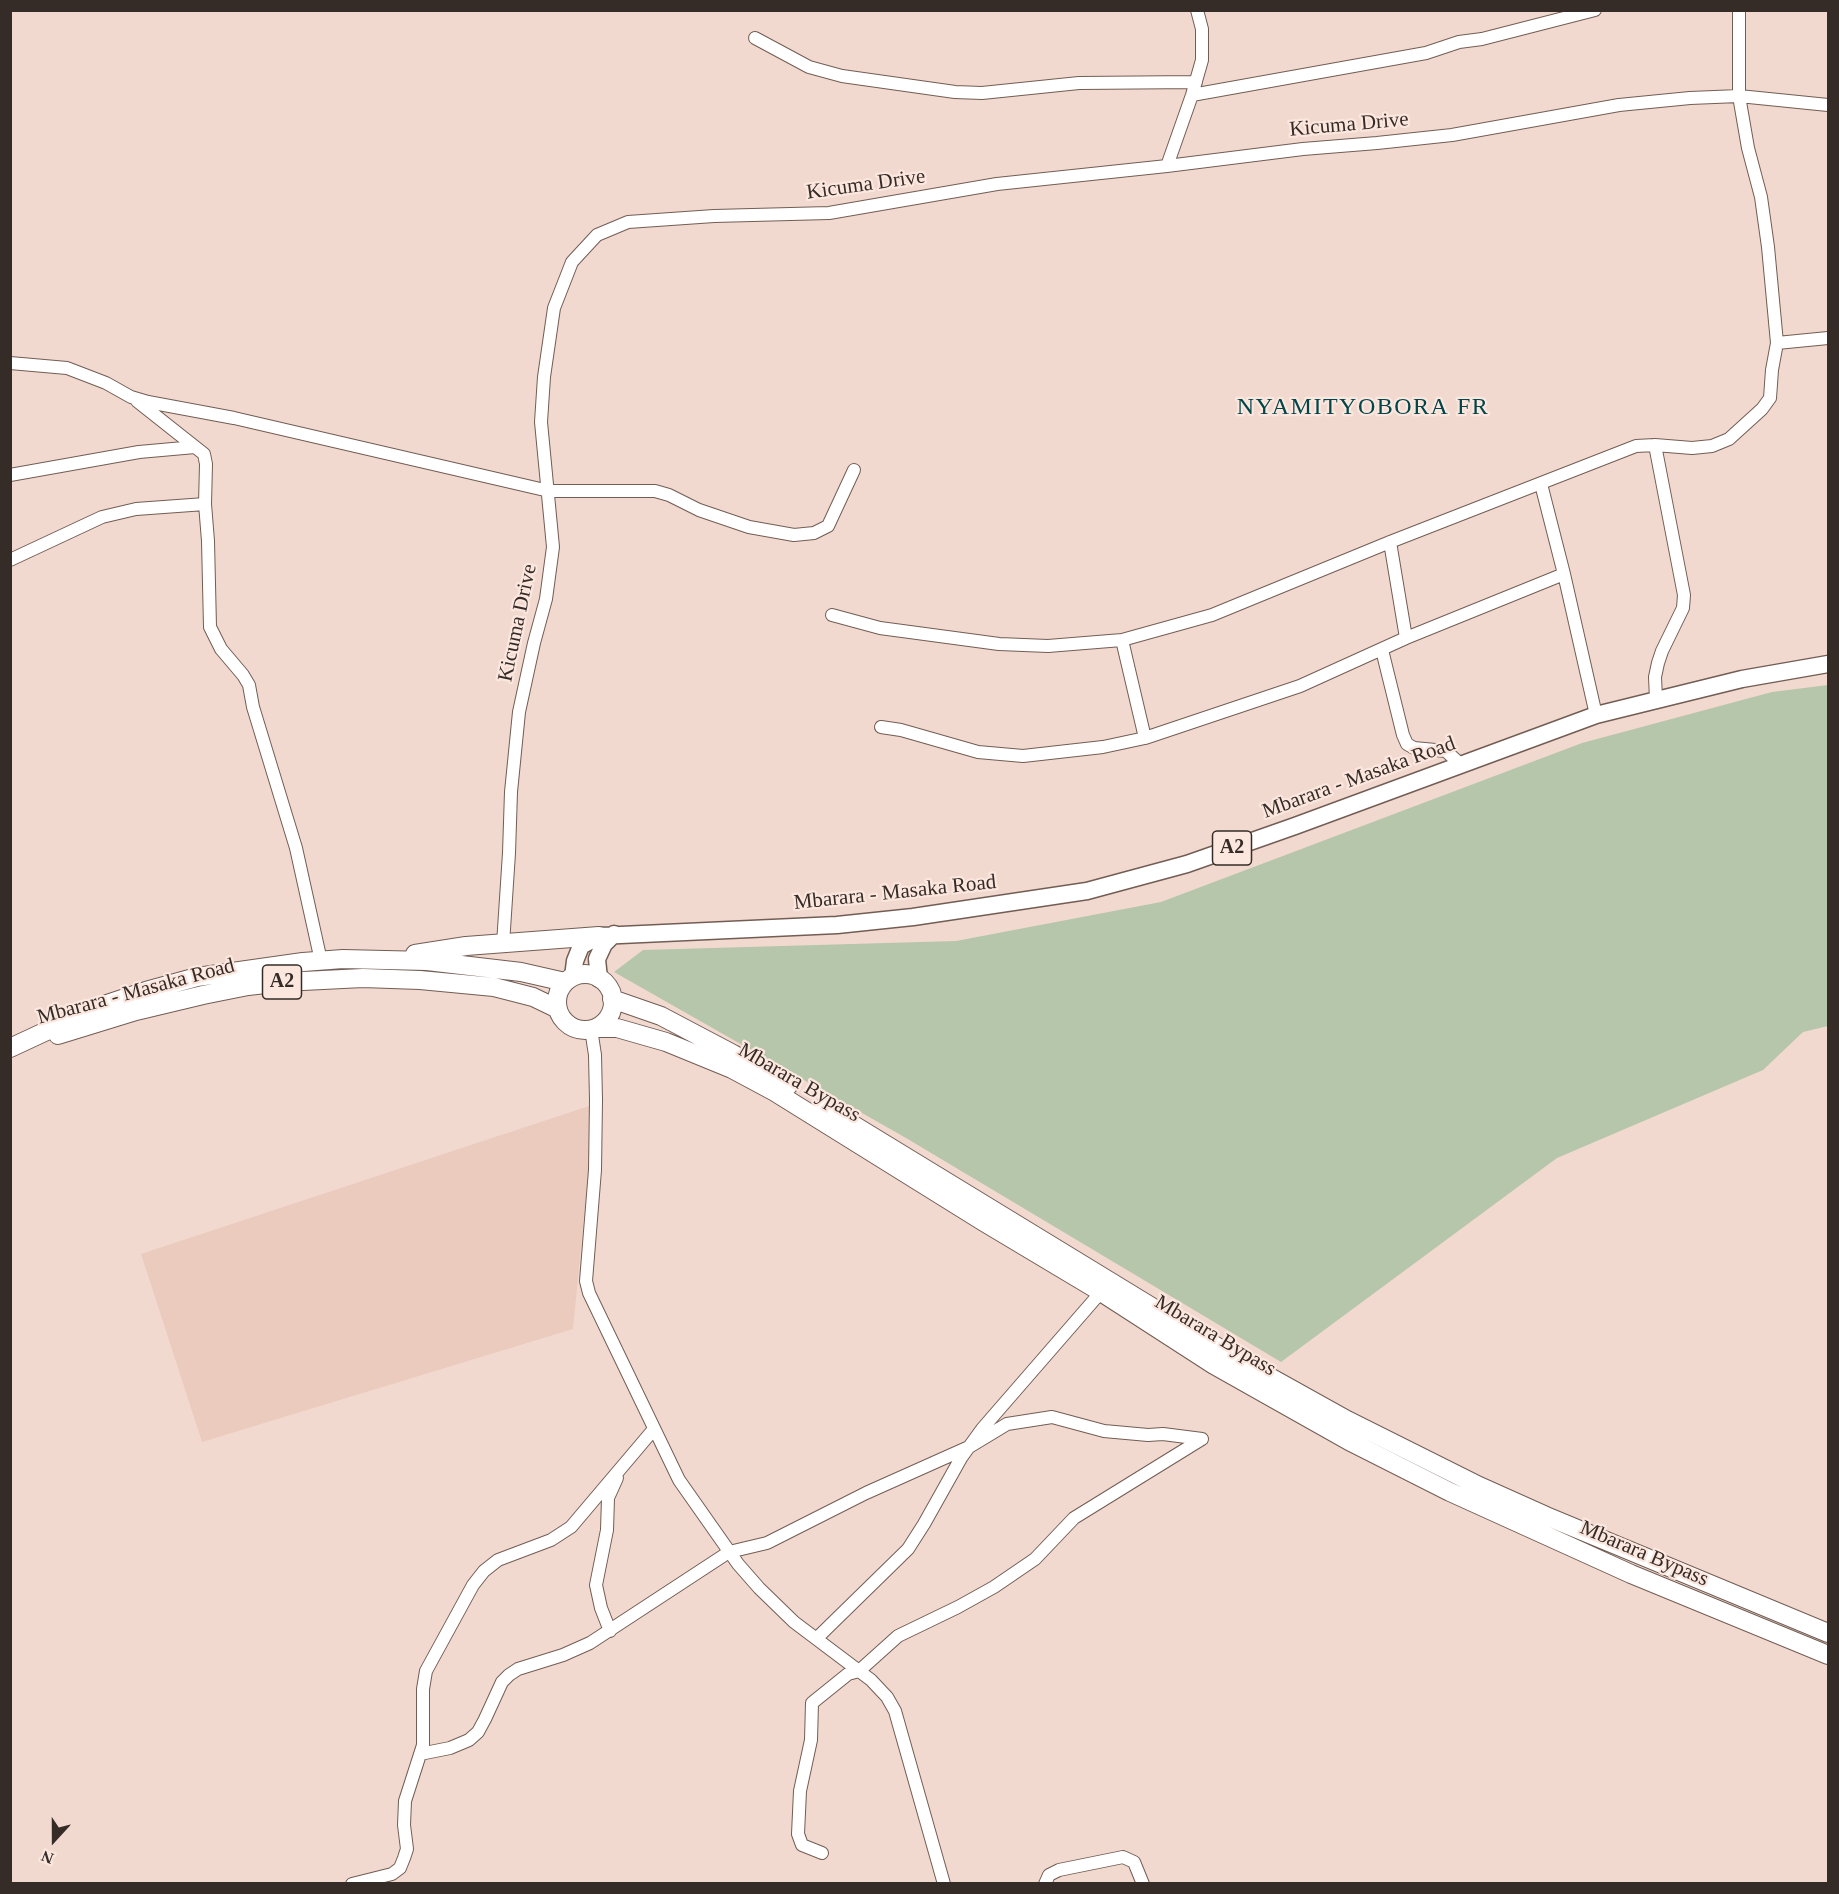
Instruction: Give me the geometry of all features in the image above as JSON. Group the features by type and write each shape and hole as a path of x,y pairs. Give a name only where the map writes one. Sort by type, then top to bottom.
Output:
{"highway":[{"name":"A2","path":"387,959 466,946 606,935"},
{"path":"466,946 462,952 462,961 466,965"},
{"name":"Mbarara - Masaka Road","path":"10,1048 98,1007 146,991 197,977 321,961 387,959 466,965 569,980"},
{"name":"A2","path":"569,980 587,975 599,979"},
{"name":"Mbarara - Masaka Road","path":"10,1048 136,1011 248,986 283,982 363,978 462,984 516,992 558,1009"},
{"path":"594,1029 609,1016 612,1008 609,989 599,979"},
{"path":"558,1009 558,995 569,980"},
{"name":"Mbarara Bypass","path":"612,999 661,1016 733,1054 882,1142 1232,1356 1347,1420 1527,1508 1828,1633"},
{"name":"A2","path":"558,1009 564,1022 572,1027 582,1030 594,1029"},
{"name":"Mbarara Bypass","path":"594,1029 616,1028 666,1042 732,1070 833,1127 1101,1292 1214,1365 1349,1441 1450,1492 1631,1574 1828,1655"}],"main road":[{"name":"Mbarara - Masaka Road","path":"606,935 837,925 913,917 1087,891 1187,864 1596,715 1742,679 1828,664"},
{"path":"599,979 597,959 606,935"},
{"path":"569,980 581,946 606,935"}],"street":[{"path":"1167,166 1202,60 1202,29 1197,10"},
{"path":"1192,95 1426,53 1459,42 1482,39 1595,10"},
{"path":"832,615 880,628 999,644 1048,646 1122,640 1212,615 1390,542 1636,446 1692,448 1712,446 1728,439 1745,426 1770,398 1777,343 1765,226 1739,96 1739,10"},
{"path":"755,39 809,67 831,73 955,92 982,93 1079,83 1196,82"},
{"name":"Kicuma Drive","path":"503,944 511,792 519,712 546,599 553,546 541,422 544,377 554,308 572,262 597,236 628,222 714,216 829,213 997,184 1167,166 1303,148 1452,135 1619,105 1739,96 1828,105"},
{"path":"1777,343 1828,338"},
{"path":"10,363 68,368 105,383 131,397 204,454 210,627 221,649 243,675 249,686 253,707 296,848 321,961"},
{"path":"131,397 234,418 549,491 655,490 699,510 749,527 794,536 814,533 828,526 854,470"},
{"path":"1655,445 1684,595 1683,608 1658,663 1655,677 1656,699"},
{"path":"10,475 139,452 195,447"},
{"path":"1541,484 1596,715"},
{"path":"10,560 102,517 136,509 205,504"},
{"path":"1390,542 1406,638"},
{"path":"880,727 901,730 978,752 1023,756 1102,747 1145,738 1300,686 1406,638 1564,574"},
{"path":"1122,640 1145,738"},
{"path":"1382,650 1407,744 1414,748 1446,751 1460,764"},
{"path":"594,1029 595,1170 586,1281 589,1293 680,1480 729,1552 759,1588 794,1622 859,1671 887,1697 895,1712 944,1884"},
{"path":"817,1638 908,1549 982,1429 1101,1292"},
{"path":"420,1754 450,1749 469,1740 482,1725 498,1691 509,1675 518,1669 563,1655 590,1643 729,1552 767,1543 866,1493 969,1447 1007,1424 1052,1417 1104,1431 1163,1434 1202,1439 1074,1518 1035,1559 994,1587 958,1608 898,1636 859,1671 848,1674 812,1703 811,1740 800,1791 798,1834 802,1845 822,1853"},
{"path":"352,1884 393,1874 400,1868 407,1849 404,1825 405,1801 424,1735 423,1689 426,1671 473,1585 484,1571 498,1560 551,1540 571,1527 654,1429"},
{"path":"610,1631 601,1608 596,1585 607,1530 608,1498 623,1465"},
{"path":"1045,1884 1049,1875 1054,1872 1123,1857 1134,1862 1143,1884"}],"shaded area":[{"path":"595,1104 573,1329 202,1442 141,1254"}],"green space":[{"path":"1828,685 1828,1026 1803,1032 1763,1070 1557,1158 1281,1362 906,1138 614,972 643,950 956,941 1161,902 1582,743 1772,692"}],"district":[{"name":"NYAMITYOBORA FR","path":"1363,408"}]}
